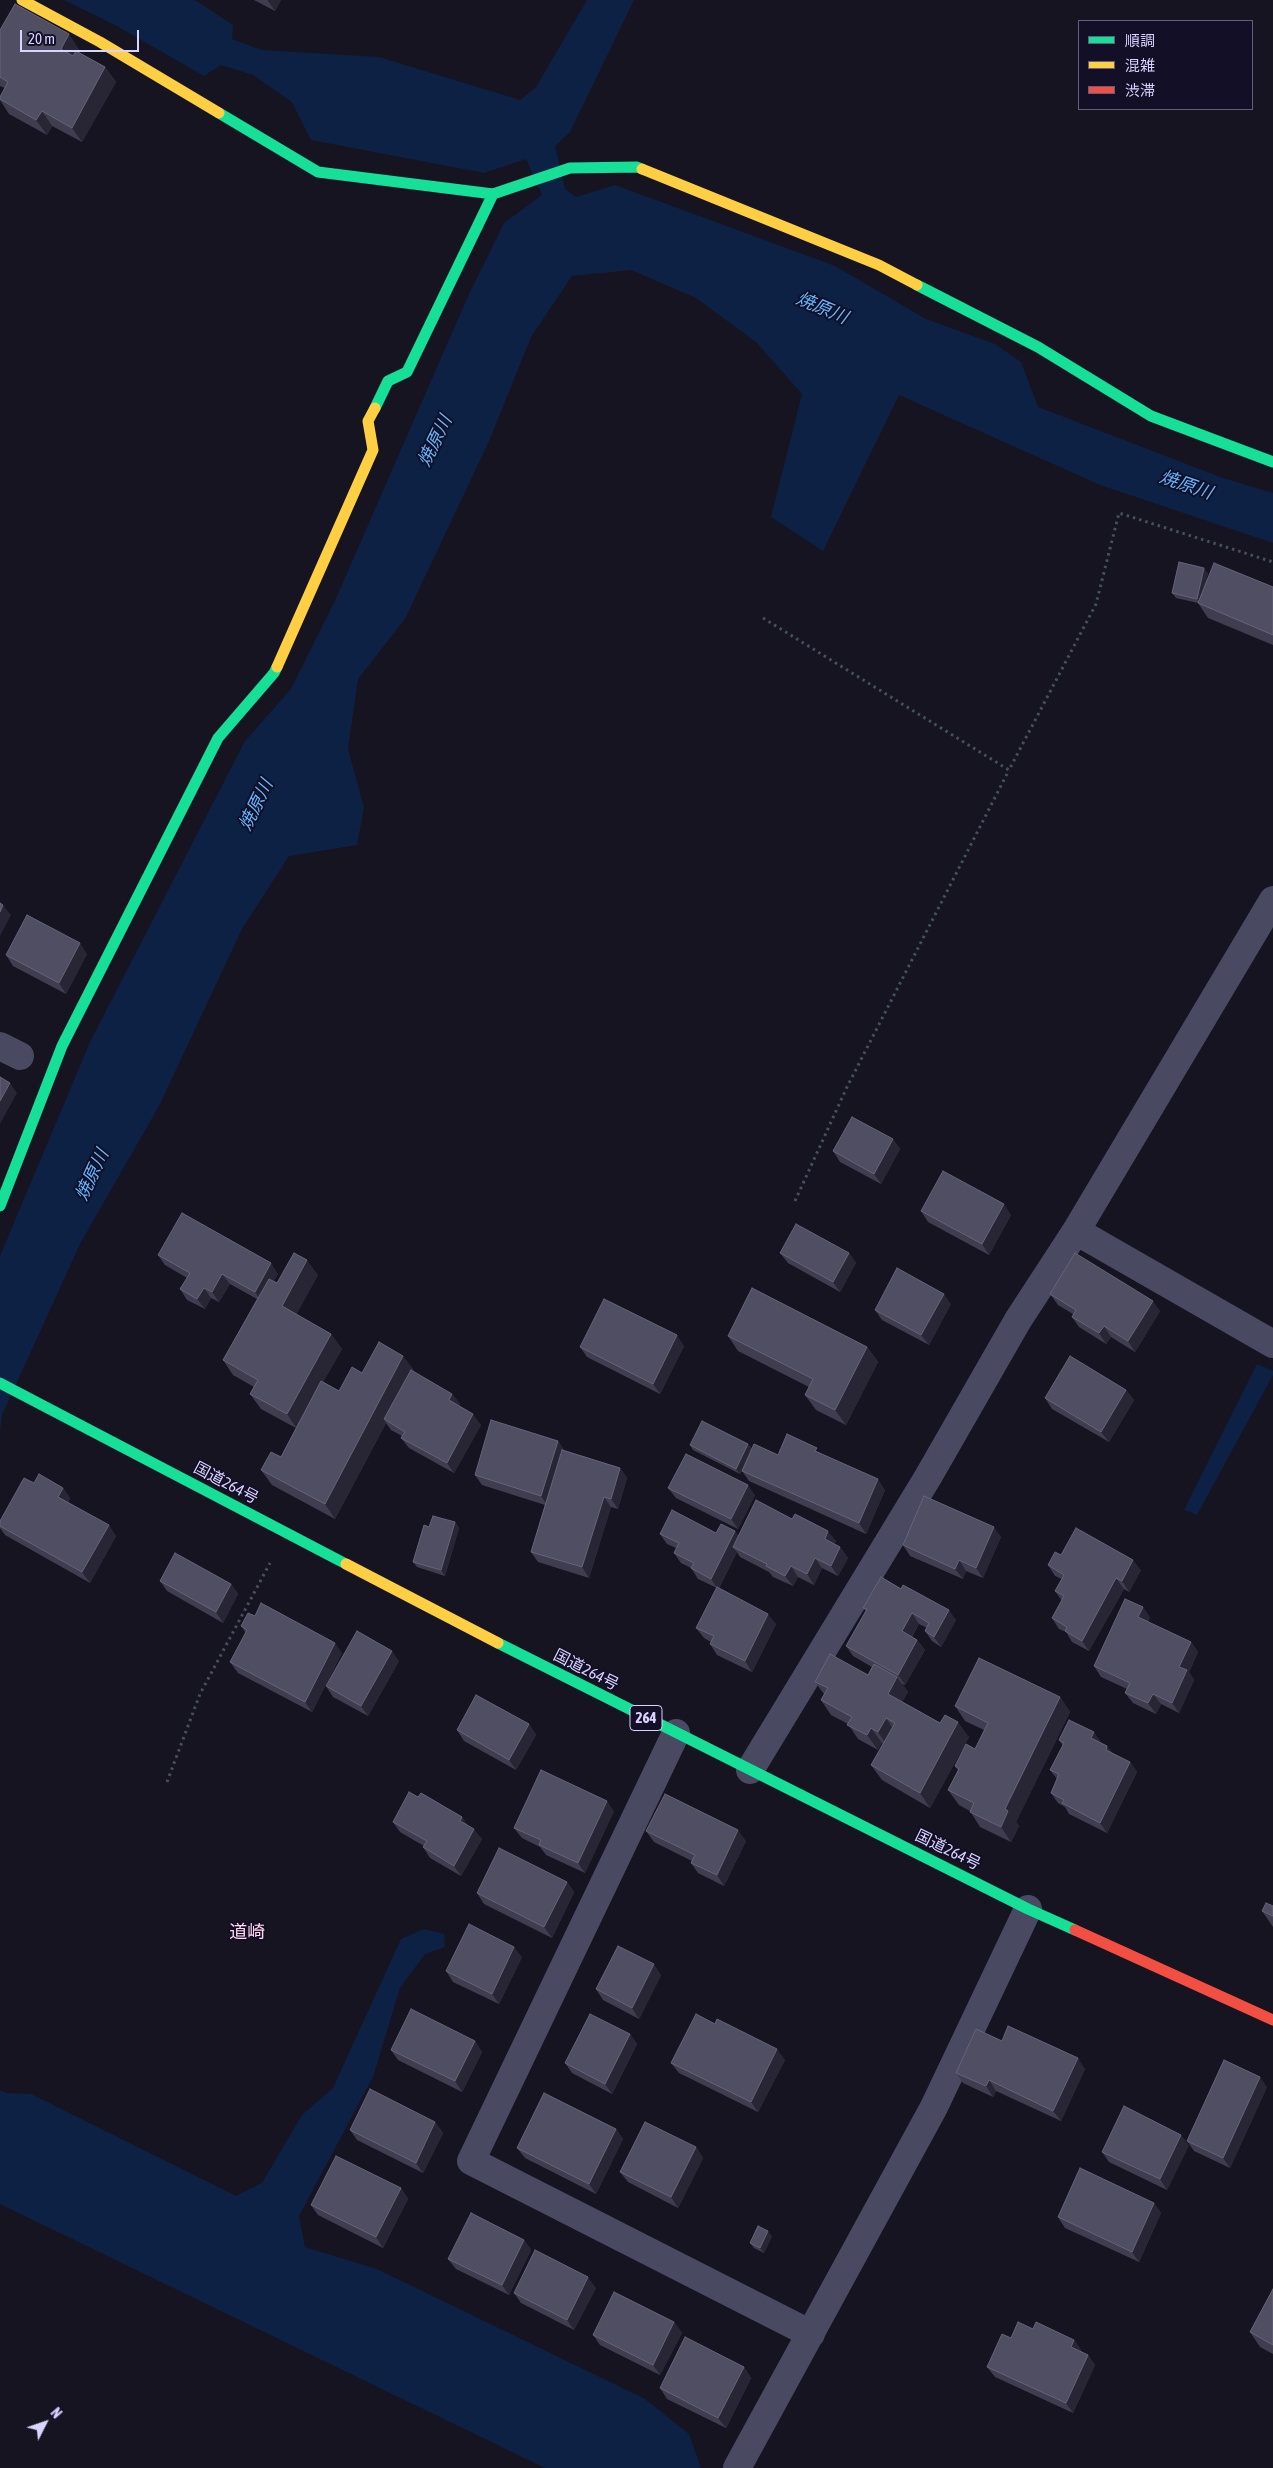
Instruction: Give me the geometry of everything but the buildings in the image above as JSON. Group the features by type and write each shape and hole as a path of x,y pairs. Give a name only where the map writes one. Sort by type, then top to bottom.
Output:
{"main road":[{"path":"22,0 100,42 318,172 494,194 570,168 637,167 879,265 1038,347 1151,416 1273,462"},
{"path":"0,1206 62,1046 218,738 274,673 373,450 368,421 388,381 407,372 494,194"},
{"name":"国道264号","path":"0,1383 676,1733 1028,1908 1273,2020"}],"street":[{"path":"750,1770 928,1477 1018,1320 1076,1231 1273,900"},
{"path":"1076,1231 1273,1344"},
{"path":"676,1733 471,2161 811,2334"},
{"path":"737,2468 934,2107 1028,1908"}],"path":[{"path":"795,1201 847,1087 1096,604 1119,513 1273,562"},
{"path":"763,618 1009,770"},
{"path":"167,1782 200,1694 271,1563"}],"water":[{"name":"焼原川","path":"64,0 195,0 233,25 232,39 262,50 379,57 520,100 536,87 587,0 634,0 570,132 555,146 565,189 576,197 615,185 835,266 926,319 995,344 1021,362 1038,407 1223,478 1273,493 1273,543 1100,485 899,395 823,551 771,517 802,394 756,342 696,298 631,270 572,276 531,337 490,439 405,619 358,679 348,749 364,807 357,845 289,856 242,929 159,1106 80,1244 2,1415 0,1434 0,1256 90,1042 245,741 291,689 334,603 469,294 504,223 542,195 526,159 484,173 311,140 292,102 253,75 221,65 204,76 115,25"},
{"path":"1257,1364 1273,1371 1273,1375 1197,1515 1184,1510"},
{"path":"424,1929 444,1934 445,1947 425,1954 400,1988 373,2077 299,2216 305,2247 377,2269 645,2399 689,2434 701,2468 545,2468 0,2204 0,2090 6,2093 31,2094 236,2196 262,2183 302,2115 333,2088 401,1939"}],"traffic: fast":[{"path":"219,113 318,172 493,194 570,168 637,167 642,169"},
{"path":"375,408 388,381 407,372 493,194"},
{"path":"917,285 1038,347 1151,416 1273,462"},
{"path":"0,1206 62,1046 218,738 274,673 277,667"},
{"path":"0,1383 346,1564"},
{"path":"498,1643 1028,1909 1075,1930"}],"traffic: slow":[{"path":"22,0 100,42 219,113"},
{"path":"642,169 879,265 917,285"},
{"path":"277,667 373,450 368,421 375,408"},
{"path":"346,1564 498,1643"}],"traffic: jam":[{"path":"1075,1930 1273,2020"}],"district":[{"name":"道崎","path":"247,1932"}]}
